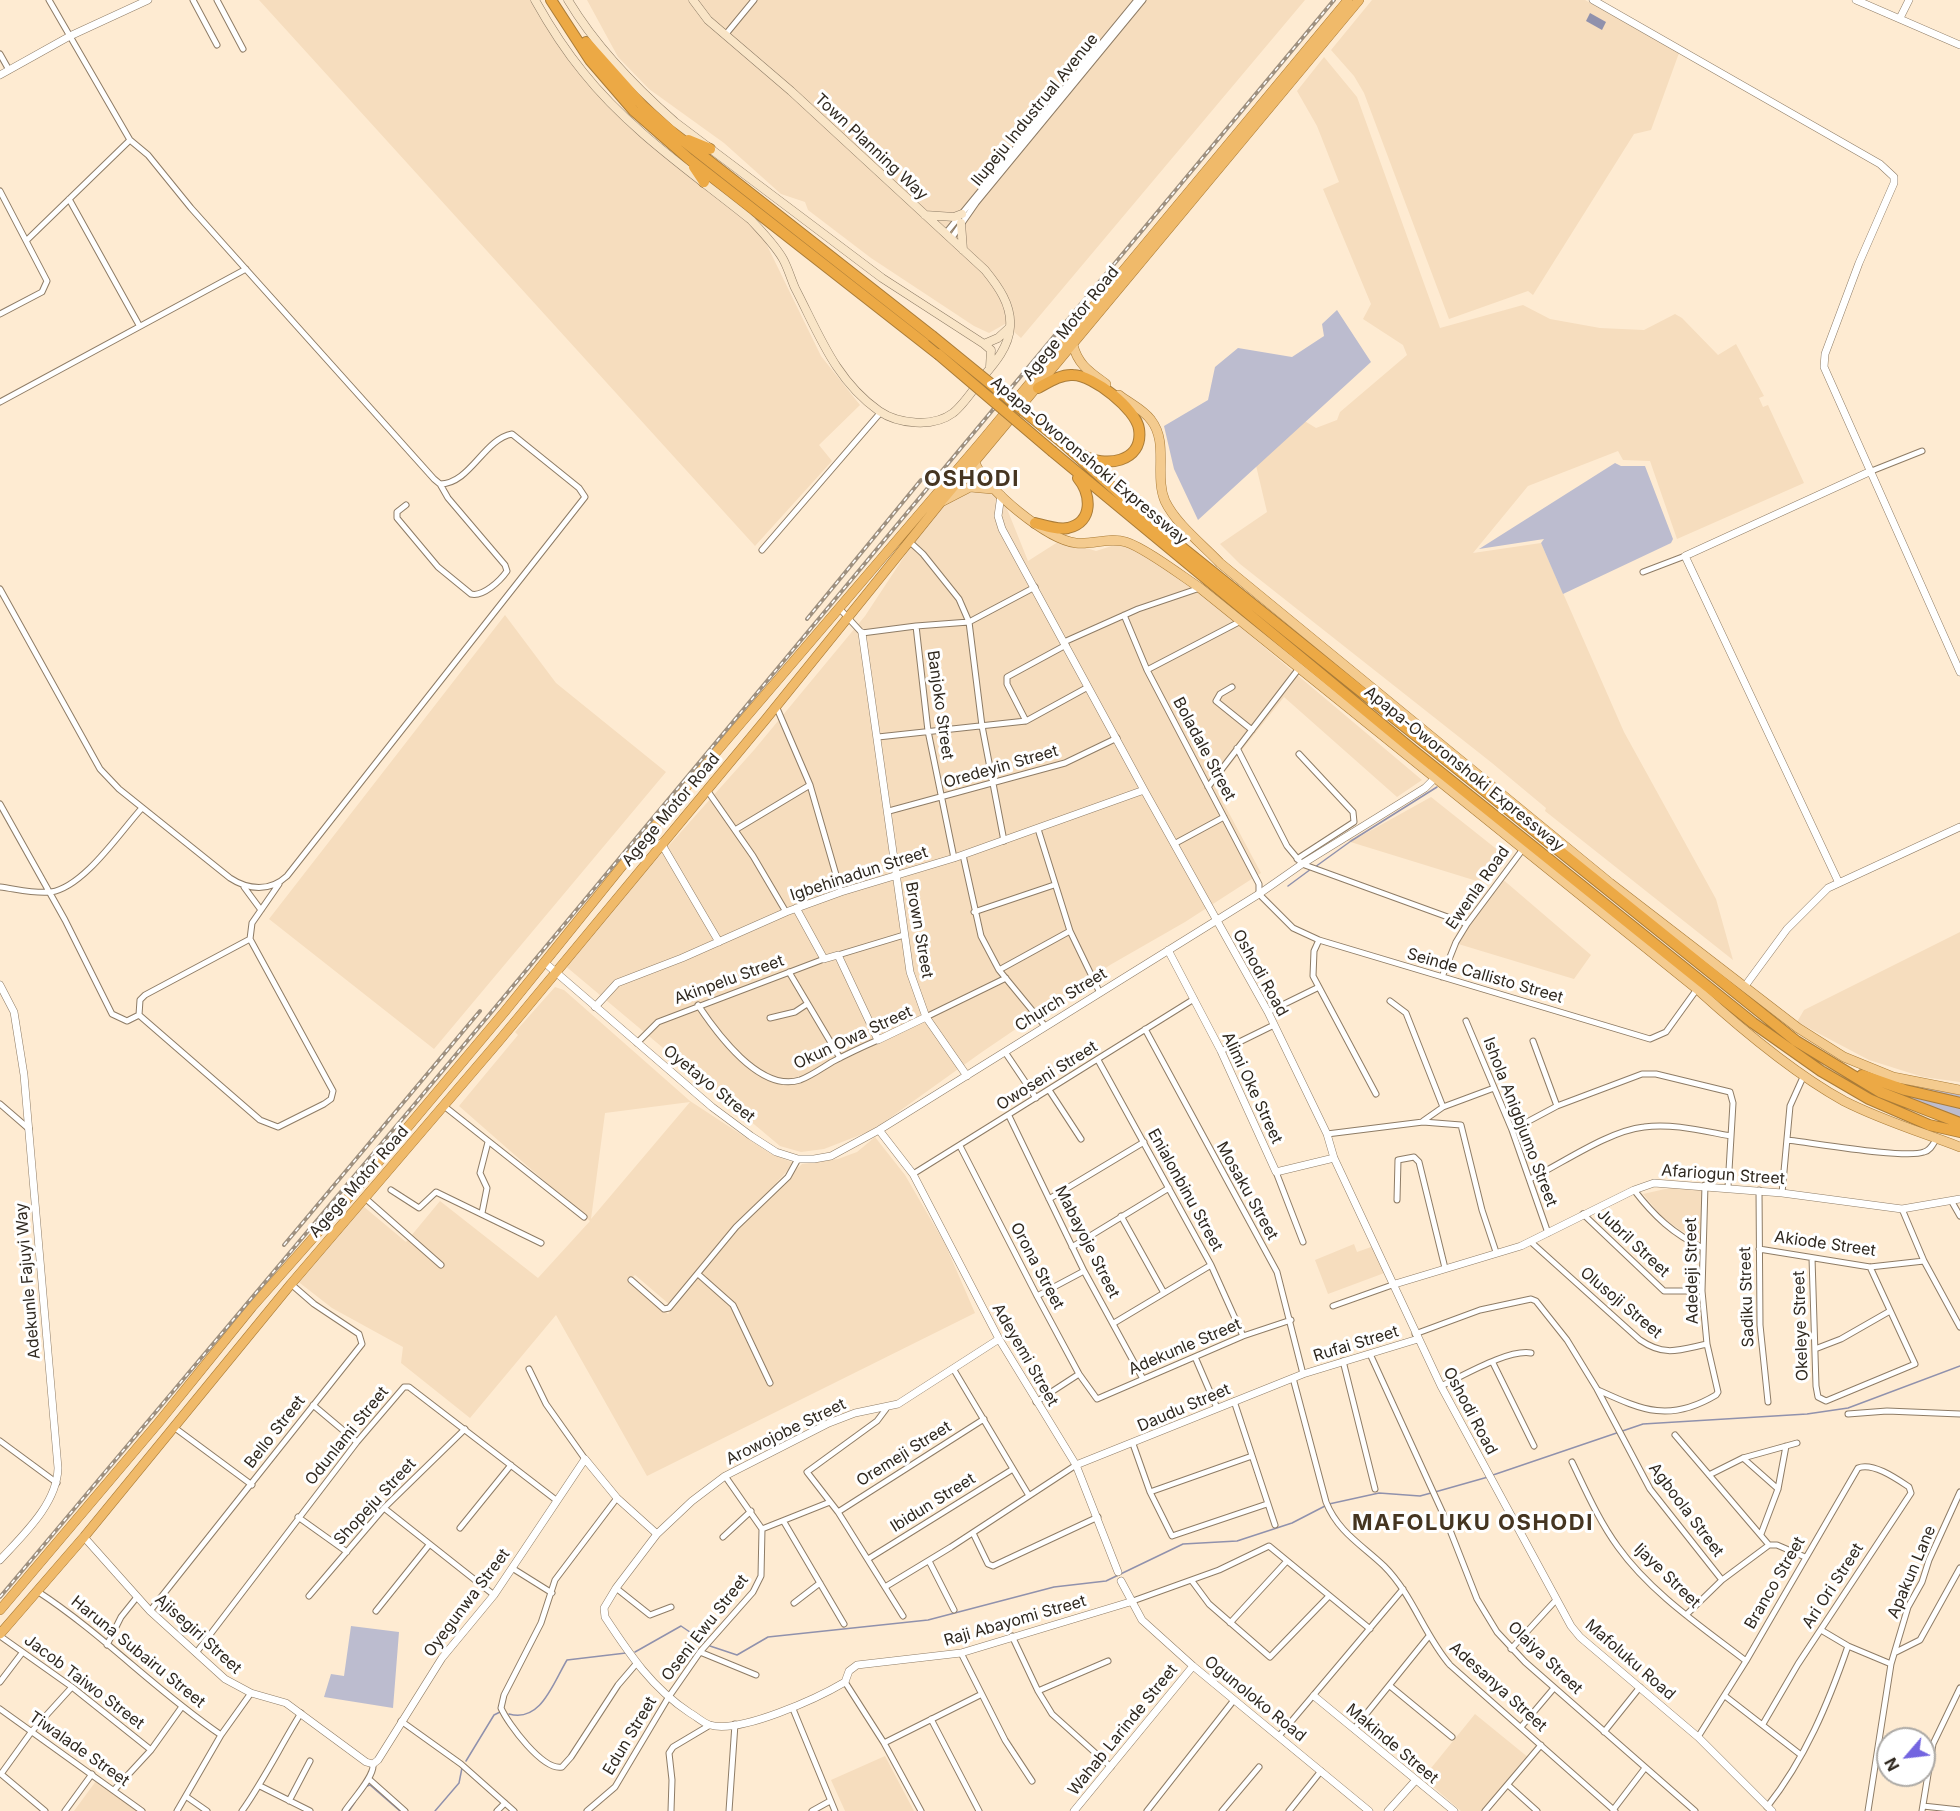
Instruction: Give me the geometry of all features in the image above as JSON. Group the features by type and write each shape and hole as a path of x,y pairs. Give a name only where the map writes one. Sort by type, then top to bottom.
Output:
{"highway":[{"name":"Apapa-Oworonshoki Expressway","path":"550,0 572,35 611,85 634,111 688,163 718,182 938,354 1302,664 1754,1023 1821,1071 1869,1098 1929,1125 1960,1132"},
{"name":"Apapa-Oworonshoki Expressway","path":"558,0 592,51 643,106 677,136 932,336 1062,442 1154,525 1796,1041 1880,1092 1960,1123"},
{"name":"Agege Motor Road","path":"0,1635 84,1538 291,1284 444,1106 848,619 941,502 1038,388 1136,262 1348,0"},
{"name":"Agege Motor Road","path":"0,1610 544,962 676,799 711,761 838,608 1359,0"},
{"path":"677,136 696,140 710,149"},
{"path":"696,140 710,162"},
{"path":"688,163 704,182"},
{"path":"1038,388 1062,376 1072,374 1086,376 1129,410 1139,427 1137,445 1128,457 1107,464 1092,461 1062,442"},
{"path":"1035,523 1068,528 1081,520 1089,500 1080,481 1053,452"},
{"path":"1796,1041 1842,1067 1872,1079 1960,1103"},
{"path":"1929,1125 1960,1139"}],"main road":[{"name":"Apapa-Oworonshoki Expressway","path":"535,0 583,72 630,121 688,163 704,182 751,220 768,239 783,259 822,346 835,367 881,412 915,422 943,418 957,410 1005,346 1010,327"},
{"path":"568,0 612,61 650,100 696,140"},
{"name":"Town Planning Way","path":"693,0 708,20 948,236 998,286 1005,300 1010,327"},
{"path":"710,149 882,278 984,344 991,350 992,356 988,371"},
{"path":"925,215 954,217 965,211"},
{"path":"961,224 963,250"},
{"path":"984,344 998,338 1010,327"},
{"name":"Apapa-Oworonshoki Expressway","path":"1072,345 1075,356 1086,370 1143,411 1151,420 1160,443 1159,478 1166,503 1220,563 1607,887 1710,963 1746,986 1798,1028 1844,1057 1893,1077 1960,1090"},
{"name":"Apapa-Oworonshoki Expressway","path":"975,463 992,489 1035,523 1064,540 1076,543 1104,540 1129,543 1200,588 1241,621 1302,664 1435,778 1725,1014 1804,1075 1842,1100 1879,1118 1960,1147"},
{"path":"941,502 970,487 992,489"}],"street":[{"path":"50,0 130,140 148,154 191,208 440,484 448,498 505,565 507,571 504,576 482,593 471,594 428,557 397,518 396,514 405,505"},
{"path":"0,75 70,36 148,0"},
{"path":"193,0 217,45"},
{"path":"217,0 243,49"},
{"path":"726,34 754,0"},
{"name":"Ilupeju Industrual Avenue","path":"948,236 965,211 1137,0"},
{"name":"Ilupeju Industrual Avenue","path":"948,236 961,224 1143,0"},
{"path":"1593,0 1892,173 1894,183 1859,263 1825,354 1824,367 1960,672"},
{"path":"1856,0 1960,45"},
{"path":"1900,18 1909,0"},
{"path":"0,54 9,70"},
{"path":"27,240 130,140"},
{"path":"0,191 45,274 46,287 0,314"},
{"path":"69,199 139,325"},
{"path":"0,402 246,269"},
{"path":"762,550 881,412"},
{"path":"139,1015 270,1126 285,1126 331,1099 333,1091 250,939 252,923 279,884 585,497 579,488 512,434 501,438 452,482 440,484"},
{"path":"1643,572 1685,556 1869,472 1922,451"},
{"name":"Oshodi Road","path":"1001,495 998,516 1002,529 1268,1012 1327,1134 1334,1158 1395,1284 1416,1336 1487,1472"},
{"path":"910,542 923,554 959,599 969,622 981,726 1004,841"},
{"path":"1685,556 1838,881"},
{"path":"838,608 862,633 969,622 1035,587"},
{"path":"1026,721 1007,684 1007,677 1065,644 1124,615 1200,588"},
{"path":"0,589 100,769 142,808 244,887 261,910"},
{"name":"Boladale Street","path":"1124,615 1147,670 1259,884 1259,894"},
{"path":"1147,670 1241,621"},
{"name":"Banjoko Street","path":"916,626 928,731 954,858"},
{"name":"Brown Street","path":"862,633 879,737 910,972 927,1017 967,1077"},
{"path":"1208,787 1302,664"},
{"path":"879,737 1026,721 1088,687"},
{"path":"1232,687 1220,694 1216,701 1252,730"},
{"path":"776,706 810,785 841,892"},
{"name":"Oredeyin Street","path":"889,811 941,799 1065,763 1116,738"},
{"path":"1237,748 1287,846 1299,861 1312,869 1467,924"},
{"path":"1299,754 1353,812 1355,818 1354,822 1299,861"},
{"name":"Church Street","path":"879,1130 1259,894 1299,861 1425,788 1435,778"},
{"path":"735,830 810,785"},
{"path":"707,790 786,912"},
{"name":"Igbehinadun Street","path":"595,1007 617,983 796,908 963,855 1144,790"},
{"path":"0,804 49,892 112,1014 117,1019 127,1021 139,1015"},
{"path":"0,887 49,892 76,881 142,808"},
{"path":"1174,844 1224,817"},
{"path":"1746,986 1787,929 1838,881 1960,827"},
{"path":"1038,829 1070,931 1099,992"},
{"path":"661,843 719,942"},
{"name":"Ewenla Road","path":"1442,977 1456,942 1467,924 1523,849"},
{"path":"963,855 981,936 999,970 1045,1026"},
{"path":"244,887 279,884"},
{"path":"974,912 1054,885"},
{"name":"Seinde Callisto Street","path":"1259,894 1293,928 1319,940 1650,1039 1666,1032 1697,989"},
{"path":"796,908 824,959"},
{"path":"999,970 1070,931"},
{"path":"878,1040 838,955 904,934"},
{"path":"139,1015 140,1000 145,995 250,939"},
{"path":"1319,940 1312,968 1319,987 1376,1094"},
{"name":"Alimi Oke Street","path":"1168,950 1221,1051 1276,1172 1303,1242"},
{"name":"Akinpelu Street","path":"638,1043 658,1022 698,1005 838,955"},
{"name":"Oyetayo Street","path":"544,962 712,1107 776,1152 798,1159 831,1156 879,1130"},
{"path":"789,972 840,1058"},
{"name":"Okun Owa Street","path":"698,1005 715,1031 737,1055 775,1080 799,1080 1006,978"},
{"name":"Adekunle Fajuyi Way","path":"0,985 10,1002 16,1022 28,1129 57,1483"},
{"path":"1268,1012 1319,987"},
{"name":"Owoseni Street","path":"913,1174 1194,999"},
{"path":"1390,1001 1406,1013 1443,1107"},
{"path":"770,1018 795,1012 807,1004"},
{"name":"Ishola Anigbjumo Street","path":"1466,1021 1512,1130 1548,1233"},
{"path":"1221,1051 1274,1024"},
{"name":"Mosaku Street","path":"1145,1029 1277,1272 1303,1374"},
{"path":"1533,1041 1557,1106"},
{"path":"1005,1052 1036,1098"},
{"name":"Enialonbinu Street","path":"1098,1060 1211,1265 1243,1336"},
{"path":"1512,1130 1557,1106 1642,1074 1656,1074 1732,1093 1728,1187"},
{"path":"1782,1192 1790,1106 1804,1075"},
{"path":"1423,1122 1443,1107 1494,1088"},
{"path":"1049,1090 1081,1139"},
{"path":"0,1104 28,1129"},
{"path":"444,1106 584,1217"},
{"name":"Mabayoje Street","path":"1009,1116 1084,1271 1143,1379"},
{"path":"1327,1134 1423,1122 1452,1123 1462,1127 1482,1210 1496,1252"},
{"path":"1530,1179 1600,1143 1643,1127 1698,1130 1731,1136"},
{"name":"Adeyemi Street","path":"879,1130 913,1174 999,1339 1076,1465 1130,1602"},
{"path":"1787,1140 1907,1154 1924,1152 1931,1148 1936,1138"},
{"path":"482,1213 487,1188 480,1173 488,1142"},
{"path":"1049,1199 1144,1142"},
{"name":"Orona Street","path":"960,1146 1037,1296 1093,1396"},
{"path":"1396,1200 1397,1162 1401,1158 1414,1157 1419,1162 1445,1268"},
{"path":"1276,1172 1334,1158"},
{"path":"631,1280 666,1310 736,1227 788,1177 798,1159"},
{"name":"Afariogun Street","path":"1395,1284 1531,1242 1583,1214 1654,1183 1782,1192 1902,1209 1960,1199"},
{"name":"Adedeji Street","path":"1597,1389 1643,1410 1663,1412 1713,1397 1718,1392 1707,1344 1702,1291 1705,1185"},
{"path":"1072,1247 1169,1188"},
{"path":"392,1190 419,1208 436,1191 541,1243"},
{"path":"1634,1190 1662,1223 1680,1237 1703,1248"},
{"name":"Sadiku Street","path":"1759,1190 1760,1325 1768,1402"},
{"path":"365,1198 441,1264"},
{"path":"1952,1202 1960,1216"},
{"path":"1902,1209 1924,1261 1960,1327"},
{"name":"Jubril Street","path":"1583,1214 1664,1291 1702,1291"},
{"path":"1121,1216 1164,1293"},
{"name":"Olusoji Street","path":"1531,1242 1654,1350 1678,1350 1707,1344"},
{"name":"Akiode Street","path":"1759,1248 1870,1266 1924,1261"},
{"name":"Okeleye Street","path":"1812,1258 1818,1397 1826,1401 1913,1366 1914,1361 1870,1266"},
{"path":"1114,1323 1211,1265"},
{"path":"1037,1296 1084,1271"},
{"path":"698,1274 733,1305 770,1383"},
{"name":"Bello Street","path":"150,1611 362,1344 359,1334 314,1304 291,1284"},
{"path":"1333,1306 1395,1284"},
{"name":"Agboola Street","path":"1416,1336 1480,1310 1531,1299 1543,1306 1597,1389 1650,1489 1722,1580"},
{"path":"1815,1349 1841,1339 1890,1311"},
{"name":"Adekunle Street","path":"1093,1396 1100,1400 1243,1336 1291,1320"},
{"name":"Rufai Street","path":"1303,1374 1370,1354 1416,1336"},
{"name":"Arowojobe Street","path":"636,1664 603,1612 616,1588 657,1534 692,1501 725,1476 829,1423 855,1413 886,1409 898,1404 999,1339"},
{"path":"1441,1386 1493,1362 1523,1352 1531,1353"},
{"name":"Olaiya Street","path":"1370,1354 1434,1496 1477,1599 1497,1632 1511,1649 1554,1688 1695,1811"},
{"path":"1195,1357 1217,1408"},
{"path":"1343,1361 1375,1489"},
{"path":"1493,1362 1534,1446"},
{"path":"529,1369 546,1404 585,1459 617,1498 657,1534"},
{"path":"954,1370 1028,1494"},
{"path":"1036,1402 1079,1374"},
{"name":"Daudu Street","path":"1076,1465 1303,1374"},
{"name":"Adesanya Street","path":"1293,1378 1326,1502 1340,1528 1384,1567 1403,1589 1437,1650 1464,1680 1521,1727 1614,1810"},
{"name":"Odunlami Street","path":"196,1653 298,1517 404,1387 409,1387 556,1500"},
{"path":"1234,1401 1275,1525"},
{"path":"313,1405 357,1442"},
{"path":"886,1409 877,1421 807,1472 838,1512 903,1617"},
{"path":"1848,1414 1887,1411 1960,1414"},
{"name":"Oremeji Street","path":"838,1512 984,1419"},
{"path":"175,1428 252,1485"},
{"name":"Shopeju Street","path":"309,1596 384,1508 465,1429"},
{"path":"1675,1435 1769,1545"},
{"path":"0,1441 57,1483 51,1498 0,1560"},
{"path":"1709,1475 1743,1458 1797,1443"},
{"path":"1133,1444 1150,1492 1170,1535 1175,1536 1267,1504"},
{"path":"1761,1534 1778,1489 1786,1446"},
{"path":"1150,1492 1252,1456"},
{"path":"1743,1458 1778,1489"},
{"name":"Oyegunwa Street","path":"373,1764 378,1760 442,1658 494,1595 585,1459"},
{"name":"Ijaye Street","path":"1572,1462 1600,1519 1620,1549 1648,1581 1686,1615 1746,1661"},
{"path":"885,1587 973,1533 1028,1494 1076,1465"},
{"path":"460,1528 511,1466"},
{"name":"Branco Street","path":"1698,1737 1746,1661 1858,1468 1863,1466 1887,1473"},
{"name":"Ibidun Street","path":"868,1560 1013,1469"},
{"name":"Mafoluku Road","path":"1487,1472 1556,1600 1580,1637 1698,1737 1769,1809"},
{"name":"Ari Ori Street","path":"1763,1724 1821,1630 1911,1493 1909,1487 1887,1473"},
{"path":"725,1476 762,1529 830,1502"},
{"name":"Apakun Lane","path":"1868,1811 1891,1664 1908,1607 1923,1582 1929,1560 1960,1492"},
{"path":"617,1498 555,1580 541,1623 501,1701 501,1708 510,1725 549,1765 557,1768 566,1763 618,1685 636,1664 668,1698 710,1725 674,1747 669,1753 672,1780 671,1811"},
{"path":"384,1508 494,1595"},
{"path":"723,1537 751,1511"},
{"path":"298,1517 347,1552"},
{"path":"973,1533 988,1564 993,1566 1098,1517"},
{"path":"784,1522 844,1624"},
{"name":"Oseni Ewu Street","path":"668,1698 709,1639 753,1592 761,1576 762,1529"},
{"name":"Ajisegiri Street","path":"84,1538 150,1611 233,1685 251,1693 279,1700 301,1712 366,1762 373,1764"},
{"path":"376,1611 429,1545"},
{"path":"1686,1615 1722,1580 1769,1545 1777,1545 1805,1557"},
{"path":"1130,1602 1192,1581 1269,1546 1276,1549 1286,1562 1370,1629"},
{"path":"929,1561 954,1610"},
{"path":"1230,1623 1286,1562"},
{"path":"512,1568 552,1593"},
{"path":"1896,1652 1920,1640 1960,1568"},
{"path":"1192,1581 1209,1604 1270,1657 1329,1596"},
{"path":"794,1603 820,1583"},
{"path":"616,1588 650,1615 671,1607"},
{"path":"1279,1736 1403,1589"},
{"name":"Haruna Subairu Street","path":"37,1591 73,1615 181,1708 221,1735"},
{"path":"107,1645 121,1617 137,1597"},
{"path":"1511,1649 1556,1600"},
{"name":"Raji Abayomi Street","path":"710,1725 735,1724 793,1709 844,1682 849,1671 857,1665 961,1653 1130,1602"},
{"name":"Ogunoloko Road","path":"1130,1602 1142,1620 1193,1666 1321,1771 1359,1808 1368,1811"},
{"path":"1821,1630 1848,1646 1891,1664"},
{"name":"Jacob Taiwo Street","path":"0,1635 72,1687 151,1750"},
{"path":"1012,1636 1038,1691 1052,1714 1111,1767"},
{"path":"1354,1729 1428,1636"},
{"path":"1769,1809 1817,1728 1848,1646"},
{"path":"700,1652 756,1675"},
{"path":"0,1682 22,1653"},
{"path":"961,1653 980,1695 1005,1740 1032,1781"},
{"path":"1038,1691 1108,1661"},
{"name":"Wahab Larinde Street","path":"1074,1811 1193,1666"},
{"path":"844,1682 884,1743 921,1811"},
{"path":"1390,1686 1452,1737"},
{"path":"45,1811 1,1774 32,1731 72,1687"},
{"path":"1521,1727 1554,1688"},
{"path":"1604,1732 1640,1688"},
{"path":"1960,1688 1933,1744 1922,1808 1960,1810"},
{"path":"177,1811 188,1797 221,1735 251,1693"},
{"path":"884,1743 980,1695"},
{"name":"Makinde Street","path":"1314,1696 1454,1811"},
{"path":"1725,1696 1801,1755"},
{"name":"Edun Street","path":"587,1811 615,1787 668,1698"},
{"path":"1146,1811 1234,1700"},
{"path":"114,1790 151,1750 181,1708"},
{"path":"793,1709 835,1811"},
{"name":"Tiwalade Street","path":"0,1710 92,1773 139,1810"},
{"path":"242,1811 260,1786 301,1712"},
{"path":"931,1719 979,1811"},
{"path":"401,1722 461,1764 514,1811"},
{"path":"729,1811 735,1724"},
{"path":"1485,1811 1541,1745"},
{"path":"289,1801 310,1761"},
{"path":"345,1811 369,1779 374,1770 373,1764"},
{"path":"1222,1811 1259,1767"},
{"path":"1614,1810 1645,1768"},
{"path":"1289,1811 1321,1771"},
{"path":"65,1811 92,1773"},
{"path":"369,1779 405,1811"},
{"path":"1388,1811 1415,1781"},
{"path":"1508,1785 1537,1811"},
{"path":"260,1786 310,1811"},
{"path":"188,1797 207,1811"},
{"path":"812,1811 830,1801"},
{"path":"496,1811 505,1803"}],"shaded area":[{"path":"259,0 534,0 587,77 625,123 761,233 821,356 860,405 819,445 832,461 755,546"},
{"path":"587,0 1305,0 1021,338 1005,324 989,333 974,326 871,258 808,210 805,202 781,194 724,143 649,89 618,57"},
{"path":"1372,0 1585,0 1679,53 1651,130 1634,134 1533,295 1528,291 1449,319 1364,93 1354,76 1331,50"},
{"path":"1590,13 1606,22 1602,30 1586,21"},
{"path":"1324,57 1357,97 1440,328 1523,305 1550,319 1600,328 1644,330 1675,314 1682,318 1718,355 1736,344 1764,396 1759,398 1763,407 1768,405 1804,483 1677,539 1650,461 1623,460 1618,451 1528,486 1473,553 1541,543 1624,732 1716,899 1733,960 1545,811 1546,808 1492,763 1240,564 1220,544 1267,512 1254,457 1303,420 1316,428 1337,420 1340,412 1407,355 1403,345 1363,319 1371,304 1323,189 1339,182 1317,126 1297,91"},
{"path":"1337,310 1371,362 1198,520 1174,469 1164,426 1208,400 1215,367 1238,348 1292,357 1324,336 1322,324"},
{"path":"1615,463 1621,466 1645,466 1673,539 1671,543 1563,594 1541,543 1544,539 1479,549"},
{"path":"999,489 1028,561 1061,540 1096,551 1127,541 1169,567 1422,780 1397,797 1284,697 1214,785 1261,873 1185,922 1110,965 873,1130 824,1149 801,1152 780,1146 563,964 754,750 865,616 944,496"},
{"path":"505,615 556,683 666,772 434,1049 269,919"},
{"path":"1431,797 1504,855 1499,863 1489,868 1480,882 1344,840 1359,837"},
{"path":"1500,877 1591,955 1574,979 1455,943"},
{"path":"1960,932 1960,1082 1923,1077 1869,1060 1797,1022 1804,1010"},
{"path":"555,987 564,990 690,1101 771,1154 794,1163 669,1304 635,1275 629,1280 668,1314 756,1206 802,1164 838,1159 857,1152 875,1137 905,1175 945,1244 975,1313 647,1476 556,1315 470,1418 401,1363 403,1347 332,1308 296,1280 363,1206 406,1242 440,1201 538,1278 590,1221 459,1106 518,1035 515,1032","holes":["690,1102 591,1219 605,1113"]},
{"path":"1900,1078 1960,1091 1960,1129 1905,1096"},
{"path":"1674,1187 1704,1190 1700,1240 1680,1230 1662,1217 1643,1194"},
{"path":"1354,1244 1357,1252 1374,1246 1387,1272 1328,1294 1315,1260"},
{"path":"351,1626 399,1632 393,1708 324,1697 331,1674 344,1676"},
{"path":"1475,1714 1529,1758 1482,1811 1461,1811 1423,1778"},
{"path":"885,1756 914,1811 845,1811 831,1780"},
{"path":"96,1781 137,1811 74,1811"}],"waterway":[{"path":"1315,867 1351,841 1437,787"},
{"path":"1288,886 1311,869"},
{"path":"1493,1475 1643,1424 1807,1414 1848,1408 1960,1366"},
{"path":"1435,1492 1488,1477"},
{"path":"1329,1504 1379,1493 1420,1496 1431,1493"},
{"path":"710,1646 737,1655 768,1637 928,1620 1054,1587 1106,1581 1183,1544 1237,1541 1292,1523 1325,1506"},
{"path":"635,1652 681,1626 706,1643"},
{"path":"509,1714 530,1713 538,1707 551,1690 567,1660 626,1653"},
{"path":"466,1761 494,1715 500,1712"},
{"path":"435,1811 459,1783 462,1768"},
{"path":"367,1786 370,1785 400,1811"},
{"path":"349,1811 355,1802"}],"railway":[{"path":"0,1597 414,1105 1334,0"},
{"path":"807,619 921,480"},
{"path":"284,1245 480,1011"}],"district":[{"name":"OSHODI","path":"972,479"},
{"name":"MAFOLUKU OSHODI","path":"1473,1523"}]}
